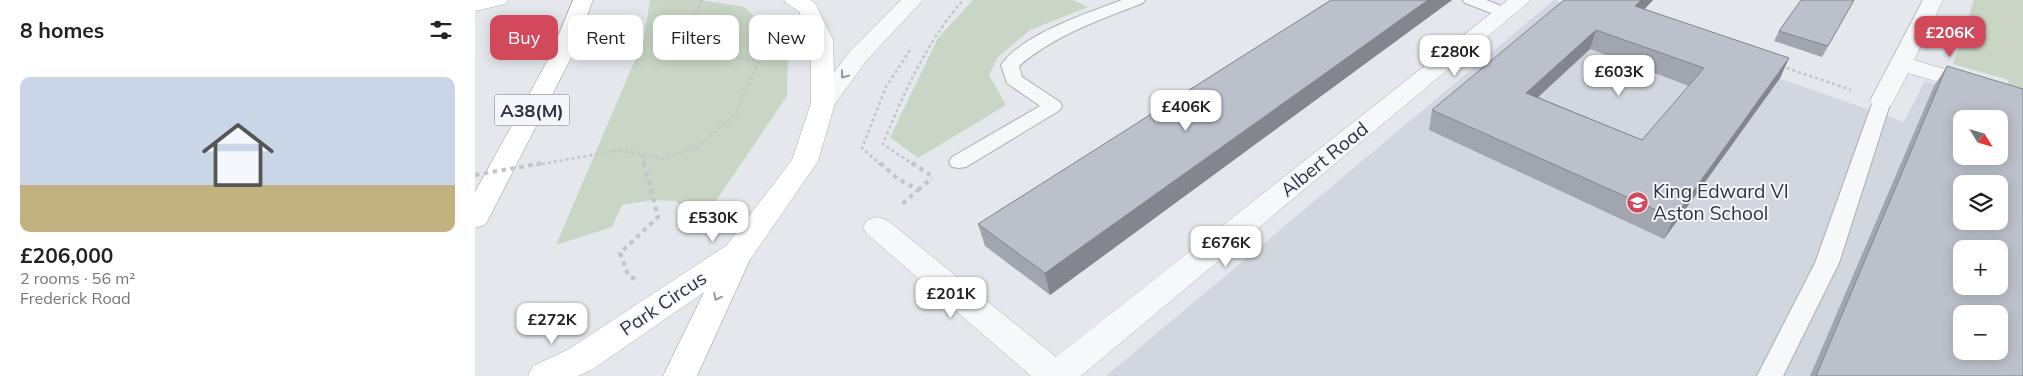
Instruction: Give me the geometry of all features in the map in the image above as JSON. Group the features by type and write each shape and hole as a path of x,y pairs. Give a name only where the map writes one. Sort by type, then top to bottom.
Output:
{"main road":[{"path":"475,5 497,0"},
{"name":"A38(M)","path":"475,218 561,58 583,0"},
{"name":"Park Circus","path":"545,376 581,359 739,253 805,162 823,103 822,40 808,7 794,0"},
{"path":"679,376 739,253"}],"street":[{"path":"823,103 859,55 913,0"},
{"path":"1882,101 1933,0"},
{"name":"Albert Road","path":"1056,376 1513,6"},
{"path":"1900,63 1989,90"},
{"path":"877,227 1056,376"}],"lane":[{"path":"959,162 1053,106 1013,79 1009,65 1022,53 1064,29 1137,0"},
{"path":"1471,0 1513,6"},
{"path":"1770,376 1827,264 1882,101"}],"path":[{"path":"702,0 691,23 703,45 749,60"},
{"path":"933,177 883,144 924,51 963,0"},
{"path":"475,175 620,150 664,160 697,147 735,115 760,60"},
{"path":"1776,64 1882,101"},
{"path":"897,178 862,148 886,88 899,66"},
{"path":"636,279 628,276 620,253 658,217 642,154"}],"shaded area":[{"name":"King Edward VI Aston School","path":"1554,0 1904,122 1925,81 1999,104 2000,110 1953,110 1953,165 2004,165 2005,175 1953,175 1953,230 2008,230 2008,206 2023,376 1106,376"}],"green space":[{"path":"650,0 701,0 744,7 753,15 749,15 749,60 788,60 787,96 703,220 675,201 653,200 622,205 612,227 556,245 635,60 643,60"},
{"path":"973,0 1073,0 1088,7 1030,30 998,57 989,75 1006,105 918,158 890,137 938,38"},
{"path":"1974,0 2023,0 2023,112 1999,104 2009,80 1953,64"}],"building":[{"path":"1331,0 1428,0 1045,273 978,224"},
{"path":"1564,0 1641,0 1635,6 1789,58 1674,218 1432,110","holes":["1596,30 1704,68 1642,140 1526,93"]},
{"path":"1801,0 1854,0 1828,46 1779,31"},
{"path":"1947,66 2023,89 2023,376 1816,376"}],"place":[{"name":"King Edward VI Aston School","path":"1637,202"}]}
